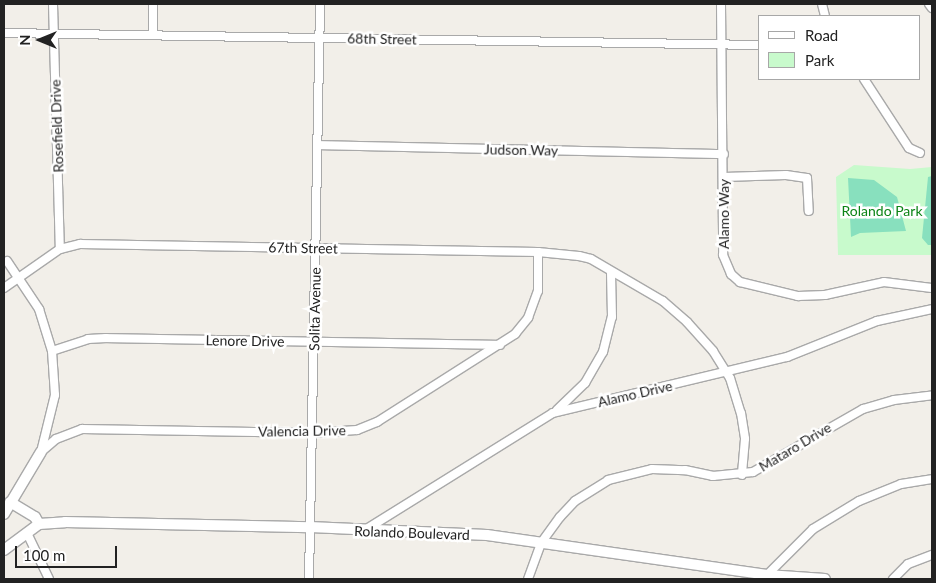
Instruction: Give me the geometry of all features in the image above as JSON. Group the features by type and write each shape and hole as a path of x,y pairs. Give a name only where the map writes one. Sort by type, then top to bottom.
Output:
{"street":[{"name":"Rosefield Drive","path":"54,4 60,249"},
{"path":"153,4 153,35"},
{"name":"Solita Avenue","path":"309,579 319,145 320,4"},
{"name":"Alamo Way","path":"721,4 724,154 723,255 731,274 740,282 798,296 824,296 884,282 932,288"},
{"path":"929,4 932,8"},
{"name":"68th Street","path":"4,33 758,45"},
{"path":"865,80 909,148 920,153"},
{"name":"Judson Way","path":"319,145 724,154"},
{"path":"724,177 786,175 807,178 809,211"},
{"name":"67th Street","path":"4,288 60,249 80,244 538,252 591,259 611,273 650,293 674,310 704,340 726,372 742,420 742,474"},
{"name":"Valencia Drive","path":"41,452 56,440 82,428 312,433 357,430 377,422 500,345 528,318 538,291 538,252"},
{"path":"4,514 41,452 55,395 52,351 39,309 7,261"},
{"path":"553,413 585,383 603,352 612,317 611,273"},
{"name":"Alamo Drive","path":"362,532 553,413 787,357 894,316 932,309"},
{"name":"Lenore Drive","path":"52,351 88,339 106,338 500,345"},
{"name":"Mataro Drive","path":"528,579 541,543 575,501 619,476 663,468 714,476 753,472 863,410 894,400 932,395"},
{"path":"765,577 813,528 859,501 901,484 932,479"},
{"path":"4,550 39,524 35,517 10,502"},
{"name":"Rolando Boulevard","path":"39,524 64,522 310,527 362,532 487,535 765,577 825,579"},
{"path":"27,533 49,579"},
{"path":"893,579 908,564 932,555"}],"green space":[{"name":"Rolando Park","path":"854,165 910,169 932,167 932,255 838,255 836,177"},
{"path":"932,176 932,245 928,245 922,238 928,177"},
{"path":"848,178 874,180 897,197 906,231 860,233 851,237"}]}
